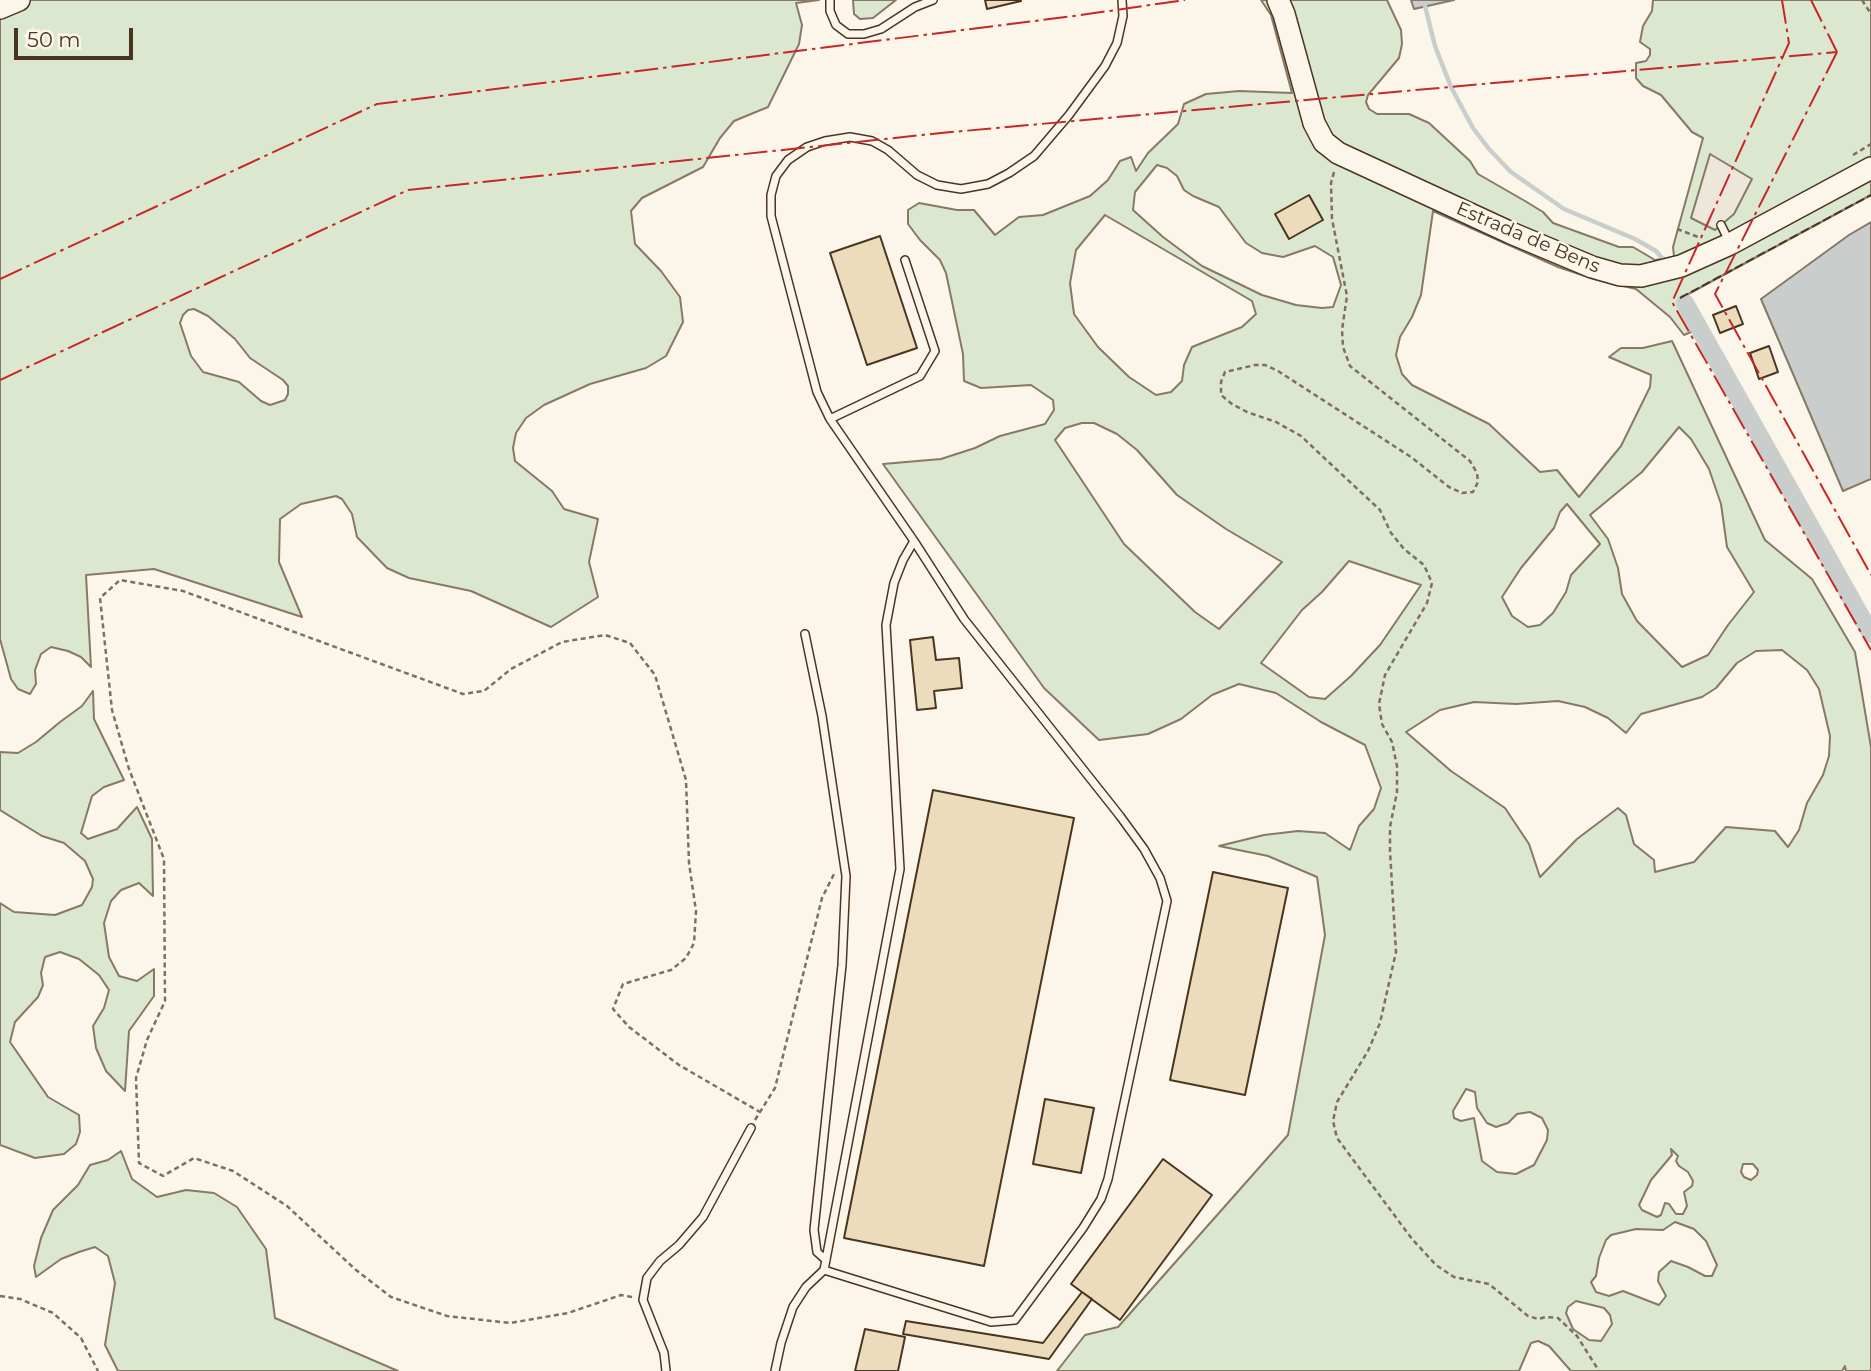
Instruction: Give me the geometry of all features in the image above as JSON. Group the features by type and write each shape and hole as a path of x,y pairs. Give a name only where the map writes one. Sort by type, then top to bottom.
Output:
{"street":[{"path":"0,8 19,0"},
{"name":"Estrada de Bens","path":"1278,0 1314,123 1324,142 1338,153 1511,233 1592,267 1620,275 1641,276 1681,267 1726,234 1871,167"}],"lane":[{"path":"830,0 830,11 836,25 848,34 864,34 881,29 915,7 933,0"},
{"path":"824,1270 991,1322 1015,1320 1083,1228 1101,1199 1108,1178 1167,901 1160,878 1144,849 964,619 830,419 817,392 775,234 771,216 771,195 776,176 788,160 807,146 850,138 872,141 888,150 917,175 937,185 961,189 988,184 1009,173 1034,156 1105,66 1118,43 1123,16 1122,0"},
{"path":"830,419 920,376 935,351 905,260"},
{"path":"775,1371 780,1343 793,1307 806,1287 824,1270 900,869 886,625 894,583 914,541"},
{"path":"805,634 822,716 846,876 842,965 814,1230 817,1252 826,1260"},
{"path":"666,1371 664,1353 643,1300 647,1278 703,1217 752,1125"}],"path":[{"path":"1862,0 1871,14"},
{"path":"1338,153 1331,183 1332,219 1347,296 1342,330 1343,346 1350,366 1470,461 1477,473 1478,482 1473,492 1462,493 1448,487 1411,457 1265,365 1225,372 1221,382 1221,395 1247,412 1276,422 1301,436 1380,510 1391,533 1424,565 1432,583 1427,603 1385,675 1379,704 1381,724 1392,742 1396,766 1397,792 1390,827 1396,952 1380,1023 1368,1051 1336,1102 1334,1121 1337,1138 1412,1239 1436,1265 1454,1277 1489,1284 1528,1316 1538,1319 1558,1318 1577,1336 1599,1371"},
{"path":"1678,229 1707,240"},
{"path":"643,1300 621,1295 568,1313 510,1323 447,1316 391,1297 356,1270 287,1206 233,1171 194,1158 163,1176 139,1163 136,1078 147,1040 165,1000 164,859 129,769 113,710 100,598 120,580 183,591 463,694 484,691 511,669 562,642 604,635 630,643 655,675 686,780 689,863 695,911 694,943 686,958 671,970 623,984 613,1009 629,1027 679,1065 760,1112"},
{"path":"752,1125 775,1088 822,898 843,857"},
{"path":"0,1296 20,1299 53,1313 81,1338 98,1371"}],"green space":[{"path":"0,0 819,0 796,3 802,25 799,44 768,107 734,121 720,138 703,167 642,198 631,211 635,244 661,271 680,297 683,322 666,356 646,368 590,384 544,405 526,418 516,433 513,448 515,461 552,491 564,509 598,519 589,562 598,597 551,627 471,591 409,578 387,568 357,537 352,514 342,499 336,496 301,504 280,519 279,562 302,617 154,569 86,575 91,667 81,657 51,647 41,654 35,670 36,684 30,694 18,689 11,679 0,639","holes":["194,309 208,316 235,339 250,358 283,380 288,386 285,400 270,405 261,401 239,382 203,372 191,356 180,323 188,310"]},
{"path":"853,0 896,0 873,18 860,19 854,14"},
{"path":"1261,0 1387,0 1401,30 1402,44 1399,58 1368,95 1366,102 1369,109 1377,114 1409,114 1429,123 1470,161 1478,174 1543,212 1553,223 1619,247 1633,247 1655,260 1674,257 1673,247 1703,138 1692,132 1661,95 1643,86 1636,78 1636,63 1646,61 1650,55 1650,49 1640,42 1643,26 1652,11 1653,0 1871,0 1871,195 1681,298 1698,329 1684,335 1670,317 1636,289 1558,267 1433,211 1421,295 1400,337 1396,355 1402,374 1412,385 1489,424 1540,472 1557,470 1579,497 1621,446 1650,387 1651,375 1609,357 1621,348 1643,348 1672,341 1765,540 1812,579 1855,652 1871,747 1871,1371 1846,1371 1845,1366 1842,1371 1571,1371 1549,1346 1538,1341 1531,1343 1519,1371 1057,1371 1085,1335 1118,1327 1288,1135 1325,935 1317,877 1268,856 1219,846 1264,835 1298,831 1325,833 1350,850 1359,826 1374,809 1381,788 1365,745 1321,722 1276,693 1239,684 1212,695 1181,719 1148,734 1099,740 1044,688 883,464 941,459 975,448 1000,436 1045,424 1054,410 1053,400 1031,385 981,388 964,381 963,354 946,273 940,260 908,224 908,210 919,203 957,210 974,210 995,235 1019,217 1043,215 1090,196 1108,180 1120,161 1131,157 1136,171 1148,153 1178,124 1184,104 1206,94 1239,91 1292,93 1271,15","holes":["1157,165 1167,168 1177,176 1184,190 1219,207 1246,243 1262,253 1283,257 1315,246 1333,257 1341,285 1333,307 1296,305 1262,295 1202,266 1133,210 1135,192","1105,215 1252,301 1256,314 1242,327 1192,347 1184,365 1182,381 1171,392 1156,395 1129,377 1098,347 1074,314 1070,283 1076,250","1094,423 1117,434 1137,450 1177,495 1226,529 1282,562 1219,629 1195,612 1124,544 1055,440 1065,428","1679,427 1691,439 1709,469 1721,504 1727,547 1754,592 1708,655 1682,667 1637,621 1622,594 1618,568 1608,539 1590,515 1642,472","1567,504 1600,544 1571,575 1566,592 1553,613 1540,625 1528,627 1512,616 1502,597 1521,568 1554,528 1560,512","1349,561 1421,585 1380,645 1325,699 1309,697 1261,663 1302,610","1782,650 1807,670 1819,689 1830,736 1829,756 1823,775 1807,803 1799,830 1788,847 1775,831 1726,827 1694,862 1655,872 1654,860 1634,844 1626,815 1618,808 1577,839 1540,877 1529,844 1505,808 1451,771 1406,732 1440,710 1474,702 1516,704 1558,701 1585,707 1608,718 1626,733 1641,714 1702,697 1716,688 1737,663 1756,651","1466,1089 1475,1092 1477,1108 1487,1123 1496,1127 1508,1123 1517,1114 1530,1112 1542,1118 1548,1130 1547,1140 1534,1165 1516,1174 1497,1172 1482,1161 1474,1118 1461,1121 1454,1118 1453,1111","1671,1149 1678,1156 1676,1161 1679,1166 1688,1172 1693,1181 1692,1186 1684,1192 1687,1206 1683,1214 1676,1214 1669,1204 1665,1203 1661,1215 1657,1217 1642,1210 1639,1205 1651,1180 1672,1155","1743,1164 1753,1164 1758,1170 1751,1180 1741,1172","1675,1222 1694,1229 1706,1241 1717,1265 1712,1276 1705,1276 1671,1261 1659,1272 1658,1281 1666,1296 1659,1305 1623,1291 1609,1296 1596,1292 1591,1282 1596,1276 1606,1240 1611,1235 1636,1229 1663,1230","1576,1301 1604,1308 1610,1315 1612,1324 1601,1341 1589,1340 1573,1329 1566,1313 1568,1307"]},
{"path":"93,691 94,719 124,780 104,787 92,796 81,833 88,839 117,829 137,807 152,839 153,896 139,883 121,890 111,901 104,923 109,957 119,976 137,981 154,969 154,996 129,1031 125,1091 106,1071 96,1048 93,1026 104,1008 109,990 99,975 79,959 60,952 45,957 41,973 43,985 38,997 15,1022 10,1042 48,1097 79,1115 80,1132 76,1144 64,1154 35,1158 0,1145 0,903 14,912 55,915 82,905 92,887 93,879 85,861 64,843 42,836 0,810 0,752 18,753 36,742 82,706"},
{"path":"121,1151 132,1179 157,1197 186,1190 214,1193 237,1207 266,1249 275,1318 398,1371 118,1371 105,1345 115,1283 108,1256 95,1247 61,1259 36,1277 34,1266 41,1238 53,1210 78,1185 90,1165 108,1160"}],"shaded area":[{"path":"1411,0 1454,0 1414,9"},
{"path":"1710,154 1752,179 1734,214 1715,230 1691,218"},
{"path":"1871,222 1871,479 1843,491 1761,299"}],"building":[{"path":"985,0 1020,0 1021,1 987,9"},
{"path":"1309,195 1323,220 1289,239 1275,214"},
{"path":"880,236 917,348 867,365 830,253"},
{"path":"1736,306 1743,324 1720,333 1713,315"},
{"path":"1769,346 1778,372 1759,379 1750,353"},
{"path":"933,637 936,660 959,658 962,688 934,691 936,708 917,710 910,640"},
{"path":"933,790 1074,818 984,1266 844,1238"},
{"path":"1213,872 1288,888 1245,1095 1170,1080"},
{"path":"1045,1099 1094,1108 1081,1173 1033,1164"},
{"path":"1163,1159 1212,1195 1120,1320 1071,1284"},
{"path":"1082,1292 1092,1299 1049,1359 903,1334 906,1321 1043,1343"},
{"path":"865,1329 905,1337 898,1371 855,1371"}],"waterway":[{"path":"1425,6 1435,46 1451,87 1473,128 1489,149 1511,172 1564,209 1635,239 1656,251 1662,258"},
{"path":"1685,303 1871,634"}],"fence":[{"path":"1680,298 1871,195"}],"power":[{"path":"0,279 377,104 1185,0"},
{"path":"1782,0 1789,43 1672,302 1871,650"},
{"path":"1811,0 1837,52"},
{"path":"1837,52 1715,294 1871,575"},
{"path":"0,380 408,190 941,133 1837,52"}]}
